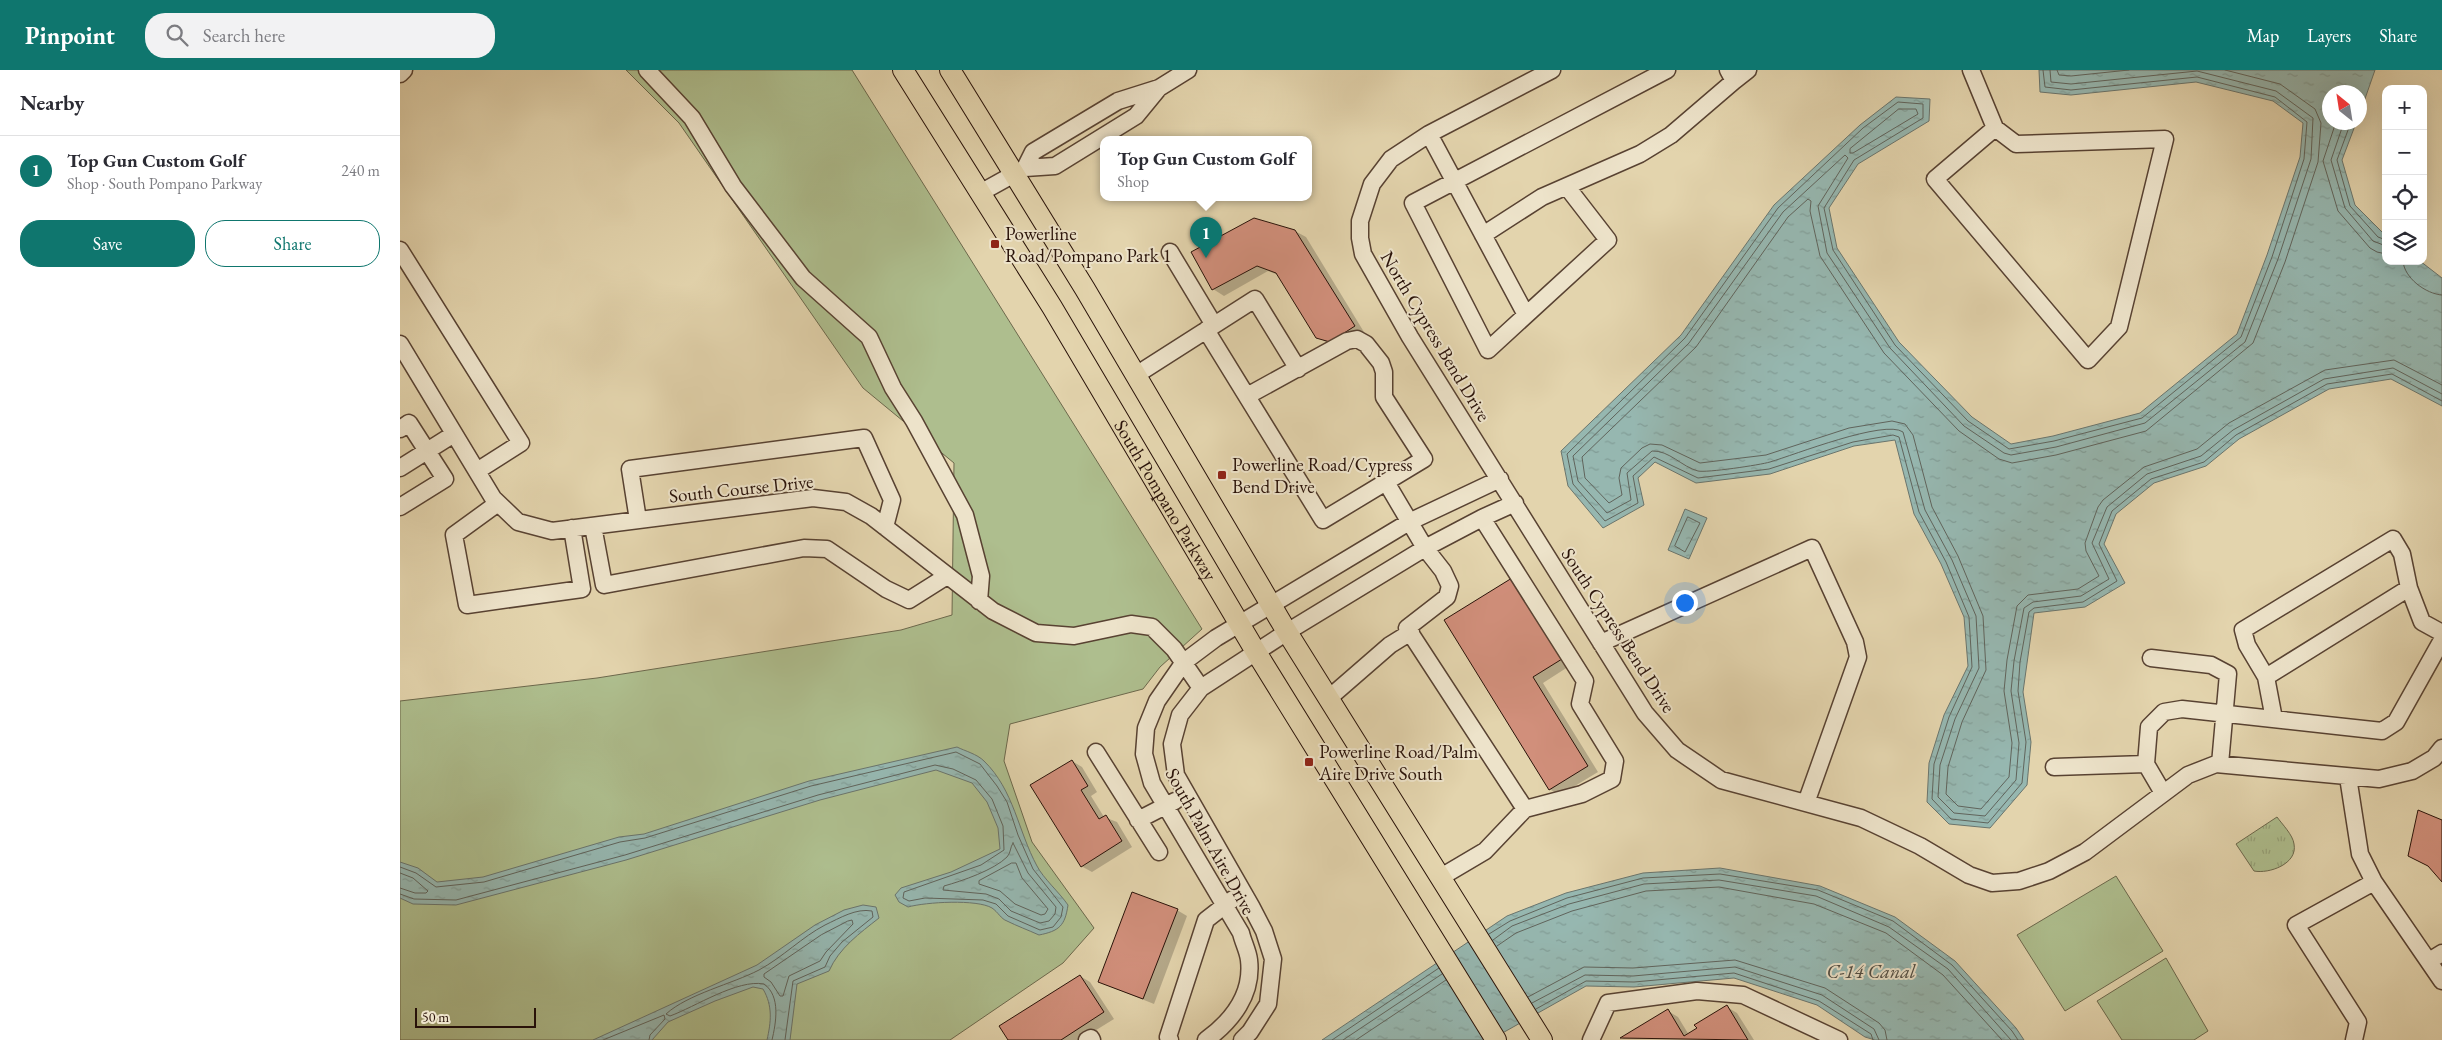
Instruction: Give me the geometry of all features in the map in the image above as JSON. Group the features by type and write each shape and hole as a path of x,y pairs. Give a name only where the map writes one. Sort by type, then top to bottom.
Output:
{"main road":[{"name":"South Pompano Parkway","path":"903,70 1052,307 1239,624 1496,1040"},
{"name":"South Pompano Parkway","path":"950,70 1020,171 1136,375 1270,604 1542,1040"}],"street":[{"path":"400,74 404,70"},
{"path":"647,70 692,118 733,186 803,278 870,337 893,388 914,421 965,515 981,576 979,601"},
{"path":"1020,171 1033,152 1118,101 1159,88 1188,70"},
{"name":"North Cypress Bend Drive","path":"1515,503 1410,337 1363,254 1360,238 1360,221 1372,184 1391,159 1429,134 1552,70"},
{"path":"1567,186 1608,240 1488,350 1413,203 1667,70"},
{"path":"1483,235 1542,198 1640,154 1663,139 1731,76 1748,70"},
{"path":"1971,70 1995,128 2016,144 2165,139 2119,327 2088,360 1934,179 1995,128"},
{"path":"1103,136 1136,116 1159,88"},
{"path":"1429,134 1526,315"},
{"path":"980,194 1020,171 1054,166 1100,138"},
{"path":"400,250 521,443 477,471"},
{"path":"1170,252 1247,396 1323,520 1424,459 1384,397 1384,372 1381,363 1366,344 1357,339 1347,341 1247,396"},
{"path":"1136,375 1255,299 1298,369"},
{"name":"South Course Drive","path":"400,344 498,503 518,522 552,531 814,498 846,502 885,527 992,612 1036,633 1074,636 1131,624 1152,627 1184,662 1201,688"},
{"path":"400,429 409,423 445,479 400,507"},
{"path":"400,468 454,434"},
{"path":"638,520 630,468 864,438 892,500 885,527"},
{"path":"1239,624 1409,522 1500,479"},
{"path":"1386,482 1424,548 1443,571 1450,586 1447,597 1408,628 1525,809"},
{"path":"498,503 454,535 467,605 582,589 572,528"},
{"path":"1256,652 1424,548 1515,503"},
{"name":"South Cypress Bend Drive","path":"1515,503 1644,713 1677,750 1721,780 1861,818 1920,846 1969,875 1992,883 2019,882 2049,871 2085,852 2188,775 2216,764 2348,778 2379,779 2412,771 2434,758 2442,748"},
{"path":"1441,877 1485,851 1525,809 1582,794 1612,779 1615,761 1580,704 1584,681 1482,518"},
{"path":"593,526 604,585 804,548 827,549 886,589 909,600 946,576"},
{"path":"2274,719 2266,677 2247,645 2243,630 2393,539 2402,554 2409,588 2422,622 2442,633"},
{"path":"1601,642 1812,548 1855,642 1858,657 1806,803"},
{"path":"2266,677 2409,588"},
{"name":"South Palm Aire Drive","path":"1206,1040 1220,1030 1241,1004 1247,986 1249,960 1240,933 1152,783 1144,754 1146,728 1157,701 1184,662 1216,638 1239,624"},
{"path":"1329,698 1390,646 1411,632"},
{"path":"2163,794 2146,764 2149,727 2164,712 2182,709 2382,731 2396,722 2442,640"},
{"name":"South Palm Aire Drive","path":"1242,1040 1250,1032 1268,1004 1273,959 1264,931 1176,775 1172,744 1180,715 1201,688 1256,652"},
{"path":"2151,658 2211,665 2228,674 2220,764"},
{"path":"1096,752 1159,852"},
{"path":"2054,767 2146,764"},
{"path":"2348,778 2360,854 2374,882 2436,957 2442,981"},
{"path":"1138,820 1186,795"},
{"path":"2354,1040 2358,1022 2296,925 2374,882"},
{"path":"1170,1040 1168,1037 1206,920 1224,905 1243,893"},
{"path":"1591,1040 1608,1003 1697,991 1743,995 1839,1040"},
{"path":"1087,1040 1091,1038 1092,1040"}],"green space":[{"path":"626,70 852,70 1202,629 1160,667 1143,689 1010,724 1004,761 1032,842 1094,928 1063,963 950,1040 400,1040 400,701 597,678 901,630 952,615 954,463 863,388 679,123"},
{"path":"2277,817 2290,833 2293,841 2294,851 2292,857 2274,869 2260,872 2254,871 2236,844"},
{"path":"2116,876 2163,951 2065,1011 2017,935"},
{"path":"2166,958 2208,1031 2194,1040 2122,1040 2097,1001"}],"water":[{"path":"2039,70 2375,70 2367,93 2367,85 2322,85 2322,130 2353,130 2342,160 2355,205 2382,232 2382,265 2425,265 2442,278 2442,406 2391,379 2329,389 2239,439 2206,466 2154,483 2116,514 2104,544 2125,583 2085,607 2034,613 2023,692 2031,742 2027,785 1990,828 1949,824 1927,802 1929,763 1944,715 1968,666 1964,617 1941,564 1914,514 1895,440 1854,446 1770,474 1696,483 1655,462 1638,478 1644,505 1603,528 1568,486 1561,451 1681,335 1774,205 1860,125 1896,97 1930,99 1929,121 1858,164 1829,208 1837,248 1899,342 1972,417 2011,444 2053,436 2140,413 2237,334 2267,255 2300,157 2303,123 2273,101 2196,82 2071,95 2040,92"},
{"path":"1685,509 1707,518 1689,559 1668,550"},
{"path":"957,747 984,761 994,772 1009,798 1030,853 1037,866 1068,905 1063,923 1052,932 1039,935 1005,920 992,908 975,903 939,903 908,907 899,902 895,895 901,888 951,872 1000,849 998,828 987,802 972,783 936,770 820,800 626,860 456,905 413,904 400,898 400,862 418,868 437,882 483,877 619,837 644,834 809,781"},
{"name":"C-14 Canal","path":"1720,868 1820,886 1895,917 1955,961 2016,1028 2024,1040 1875,1040 1865,1037 1817,1005 1734,978 1634,987 1586,986 1490,1040 1322,1040 1507,916 1566,893 1643,873"},
{"path":"863,905 876,907 879,918 844,948 829,971 797,984 790,1040 767,1040 770,1008 763,989 753,987 715,1001 668,1022 652,1040 593,1040 757,965 815,925 844,910"}],"building":[{"path":"1254,218 1295,230 1355,326 1330,342 1316,338 1276,273 1257,266 1212,290 1191,252"},
{"path":"1512,578 1562,659 1533,677 1588,766 1549,790 1444,620"},
{"path":"1072,760 1088,786 1081,790 1099,819 1106,815 1122,841 1081,867 1030,785"},
{"path":"2418,810 2442,820 2442,882 2428,866 2408,856"},
{"path":"1132,892 1178,909 1143,999 1098,982"},
{"path":"1080,975 1104,1012 1061,1040 1008,1040 999,1026"},
{"path":"1727,1005 1748,1040 1620,1038 1668,1009 1684,1036 1697,1028 1694,1025"}],"place":[{"name":"Powerline Road/Pompano Park 1","path":"995,244"},
{"name":"Top Gun Custom Golf","path":"1206,258"},
{"name":"Powerline Road/Cypress Bend Drive","path":"1222,475"},
{"name":"Powerline Road/Palm Aire Drive South","path":"1309,762"}]}
